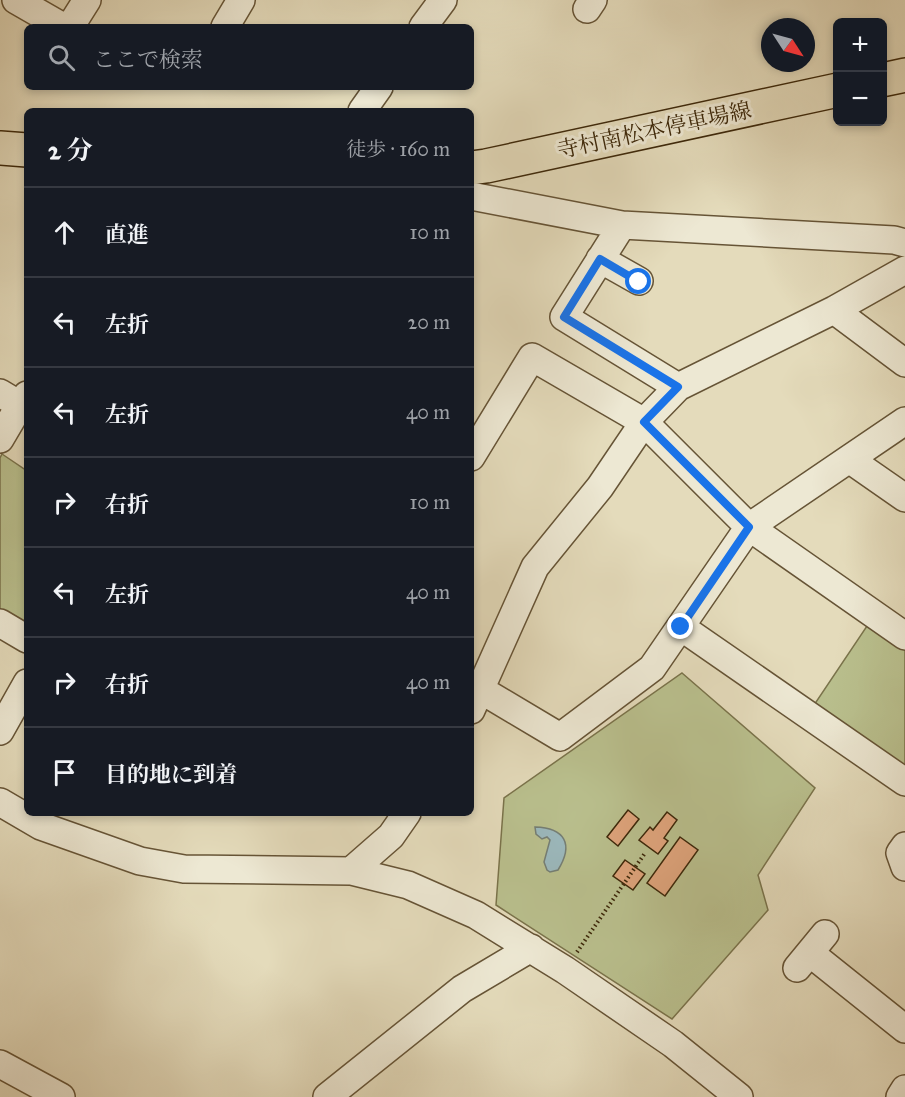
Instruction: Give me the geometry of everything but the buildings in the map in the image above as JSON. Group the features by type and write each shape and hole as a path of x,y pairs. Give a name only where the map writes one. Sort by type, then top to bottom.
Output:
{"main road":[{"path":"887,79 905,75"},
{"name":"寺村南松本停車場線","path":"474,168 833,91"},
{"path":"0,148 24,150"}],"street":[{"path":"16,0 58,24"},
{"path":"72,24 87,0"},
{"path":"227,24 242,0"},
{"path":"425,24 441,0"},
{"path":"365,108 377,90"},
{"path":"474,196 622,225 894,240 905,243"},
{"path":"622,225 564,317 678,387"},
{"path":"600,259 639,282"},
{"path":"905,270 834,310 678,387 644,422 600,487 535,567 474,695 560,736 652,668 749,527 905,421"},
{"path":"834,310 905,363"},
{"path":"474,452 532,357 644,422 749,527 905,636"},
{"path":"0,439 16,397"},
{"path":"849,459 905,498"},
{"path":"0,623 24,637"},
{"path":"681,627 905,782"},
{"path":"0,731 24,688"},
{"path":"0,802 41,826 140,861 184,869 351,871 408,885 476,915 531,948 673,1044 739,1097"},
{"path":"351,871 391,836 405,816"},
{"path":"905,846 900,854 905,867"},
{"path":"327,1097 462,989 531,948"},
{"path":"811,952 905,1029"},
{"path":"0,1064 61,1097"},
{"path":"900,1097 905,1089"}],"path":[{"path":"565,970 645,854"}],"green space":[{"path":"2,454 24,469 24,623 0,611 0,458"},
{"path":"869,623 905,648 905,768 814,705"},
{"path":"682,673 815,788 758,875 768,910 672,1019 496,905 504,798"}],"water":[{"path":"535,827 554,830 564,839 565,852 558,870 550,872 547,870 544,862 550,840 547,837 542,839 536,834"}],"route":[{"path":"639,282 600,259 564,317 678,387 644,422 749,527 681,627"}]}
